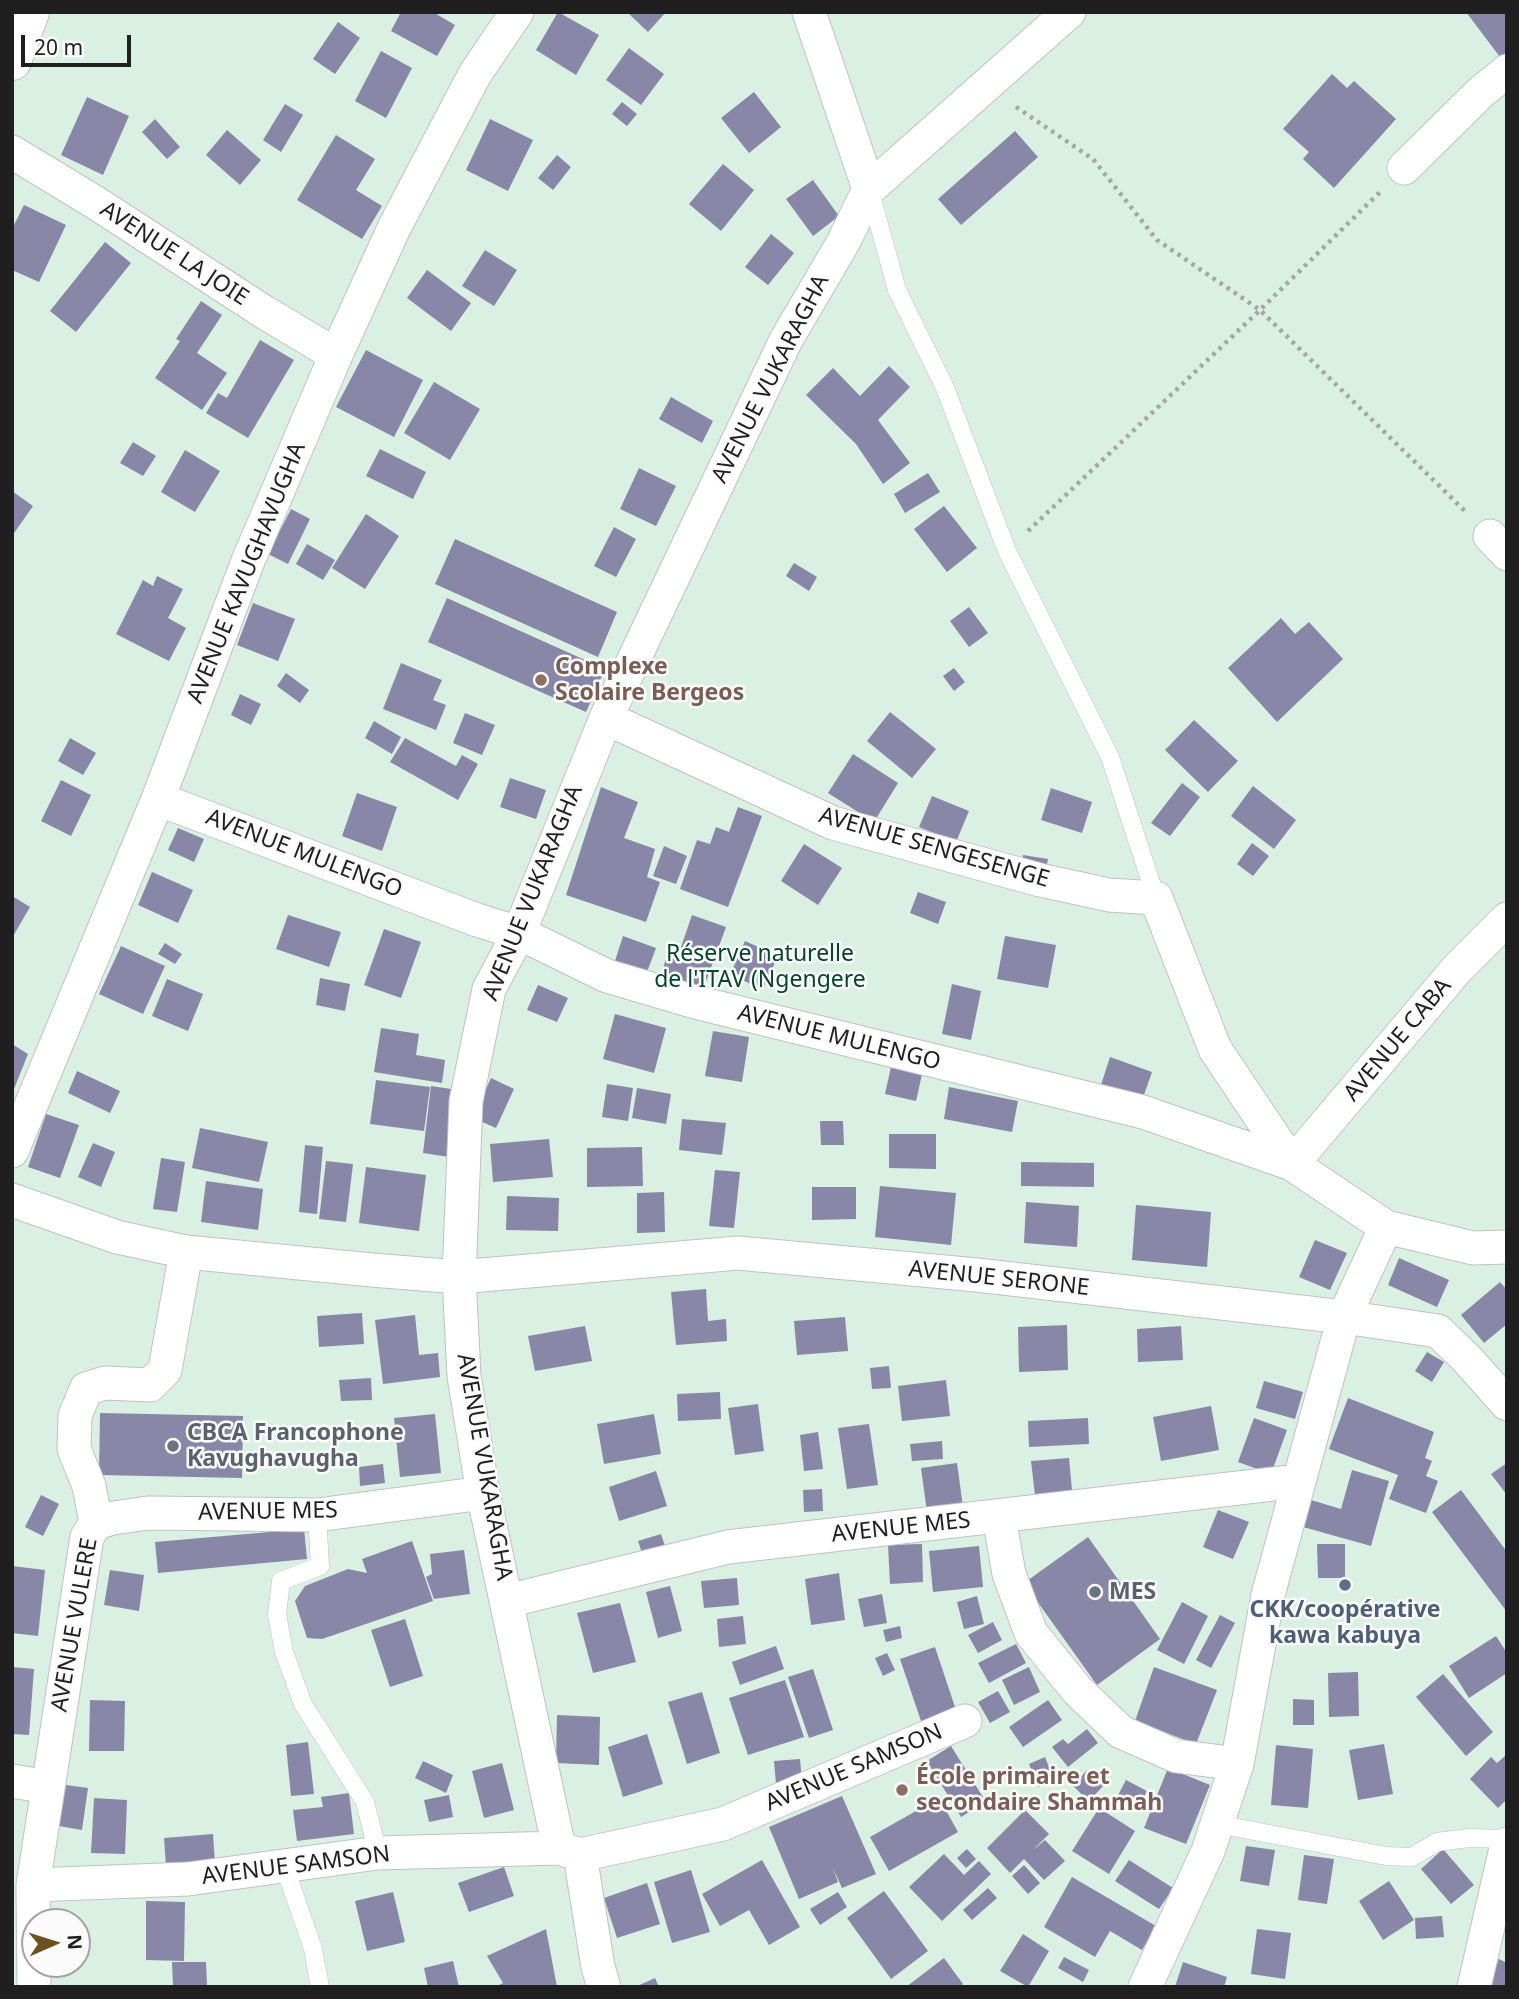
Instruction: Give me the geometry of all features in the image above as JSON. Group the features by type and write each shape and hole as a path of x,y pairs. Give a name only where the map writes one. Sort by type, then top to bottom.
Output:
{"main road":[{"path":"12,61 30,12"}],"street":[{"path":"809,12 869,189"},
{"name":"AVENUE VUKARAGHA","path":"604,1987 507,1601 483,1493 464,1376 458,1277 466,1101 489,989 519,933 606,718 786,340 844,241 869,189 1069,12"},
{"name":"AVENUE KAVUGHAVUGHA","path":"12,1151 158,799 248,561 336,355 400,216 475,74 510,16"},
{"path":"1404,168 1480,93 1507,71"},
{"name":"AVENUE LA JOIE","path":"12,152 336,355"},
{"name":"AVENUE SENGESENGE","path":"606,718 833,822 1040,880 1109,895 1156,898"},
{"name":"AVENUE MULENGO","path":"158,799 477,920 519,933 607,976 695,1002 1143,1112 1292,1164"},
{"path":"1156,898 1214,1049 1292,1164 1386,1227 1473,1248 1507,1247"},
{"name":"AVENUE CABA","path":"1292,1164 1457,969 1507,919"},
{"name":"AVENUE SERONE","path":"12,1200 117,1237 186,1252 458,1277 738,1253 990,1277 1345,1317 1438,1331 1467,1359 1507,1405"},
{"path":"1144,1987 1208,1851 1237,1764 1268,1595 1299,1481 1345,1317 1386,1227"},
{"name":"AVENUE VULERE","path":"34,1987 33,1885 87,1537 96,1523 89,1486 74,1449 75,1416 86,1389 105,1383 150,1385 165,1370 186,1252"},
{"name":"AVENUE MES","path":"507,1601 728,1547 1299,1481"},
{"name":"AVENUE MES","path":"96,1523 113,1517 148,1513 317,1516 483,1493"},
{"path":"999,1517 1009,1574 1031,1633 1078,1691 1121,1732 1176,1756 1237,1764"},
{"name":"AVENUE SAMSON","path":"33,1885 188,1880 378,1853 570,1851 723,1824 965,1721"},
{"path":"12,1781 48,1787"},
{"path":"1474,1987 1507,1841"}],"lane":[{"path":"869,189 897,290 945,388 1007,551 1110,757 1156,898"},
{"path":"317,1516 320,1566 281,1581 277,1614 284,1652 303,1704 365,1802 378,1853"},
{"path":"1217,1824 1386,1856 1412,1857 1437,1842 1469,1838 1507,1841"},
{"path":"285,1868 313,1949 320,1987"}],"path":[{"path":"985,86 1093,159 1157,240 1260,310 1498,545"},
{"path":"1007,551 1260,310 1404,168"}],"green space":[{"name":"Réserve naturelle de l'ITAV (Ngengere","path":"12,12 1507,12 1507,1987 12,1987"}],"building":[{"path":"401,12 433,12 455,25 437,56 391,31"},
{"path":"558,12 599,35 576,75 536,50"},
{"path":"627,12 666,12 648,32"},
{"path":"1466,12 1507,12 1507,52 1500,57"},
{"path":"338,22 360,38 335,74 313,59"},
{"path":"629,48 664,74 641,105 606,80"},
{"path":"381,51 412,68 386,118 355,101"},
{"path":"1332,74 1347,88 1354,81 1396,119 1334,188 1303,159 1309,152 1283,129"},
{"path":"754,92 781,127 749,153 721,118"},
{"path":"87,97 129,116 103,175 61,155"},
{"path":"622,102 637,114 627,126 612,114"},
{"path":"285,104 303,115 281,152 263,140"},
{"path":"155,119 180,147 167,159 142,132"},
{"path":"490,119 533,140 508,191 466,170"},
{"path":"227,130 261,160 240,185 206,155"},
{"path":"1015,131 1038,157 961,225 938,199"},
{"path":"336,135 375,159 356,190 382,206 362,239 297,200"},
{"path":"557,155 571,167 553,190 538,178"},
{"path":"723,164 754,190 721,231 689,204"},
{"path":"813,180 839,216 813,236 786,199"},
{"path":"24,205 66,225 39,282 12,270 12,229"},
{"path":"771,234 794,253 768,285 745,267"},
{"path":"105,242 131,263 76,332 50,311"},
{"path":"485,250 517,270 494,306 462,286"},
{"path":"427,270 471,303 451,331 407,298"},
{"path":"201,301 222,315 197,353 227,373 202,410 155,378 180,341 176,339"},
{"path":"260,340 294,360 248,438 206,413 218,393 227,398"},
{"path":"366,350 423,380 394,437 336,407"},
{"path":"889,366 910,387 878,420 910,463 883,484 856,444 806,395 833,368 860,396"},
{"path":"434,382 480,409 450,460 404,433"},
{"path":"671,397 713,421 702,443 659,419"},
{"path":"133,442 156,456 143,476 120,463"},
{"path":"380,449 426,472 413,499 366,476"},
{"path":"185,450 220,471 195,512 161,492"},
{"path":"639,468 676,486 656,526 620,509"},
{"path":"928,473 940,492 905,513 894,494"},
{"path":"12,491 33,506 12,536"},
{"path":"944,506 977,548 947,572 914,529"},
{"path":"291,509 310,519 288,564 268,554"},
{"path":"366,514 399,536 365,589 332,568"},
{"path":"614,527 636,539 616,577 594,566"},
{"path":"455,539 617,612 598,657 435,584"},
{"path":"307,544 335,560 323,580 296,564"},
{"path":"794,563 817,577 809,591 786,576"},
{"path":"157,576 183,589 168,618 186,628 169,661 116,634 143,580 153,586"},
{"path":"447,598 605,669 586,712 428,642"},
{"path":"253,603 295,619 278,661 237,645"},
{"path":"969,607 988,633 969,647 950,621"},
{"path":"1281,618 1295,634 1309,622 1343,659 1277,722 1228,668"},
{"path":"401,663 442,680 433,700 446,705 436,730 383,709"},
{"path":"954,668 965,682 954,691 943,676"},
{"path":"286,673 309,690 300,703 277,686"},
{"path":"240,694 261,704 251,725 231,715"},
{"path":"890,712 936,749 912,778 867,741"},
{"path":"465,713 495,725 482,755 453,743"},
{"path":"1194,720 1238,761 1208,792 1165,750"},
{"path":"374,721 401,737 392,754 365,738"},
{"path":"70,738 96,753 83,775 58,761"},
{"path":"405,738 456,766 462,755 478,764 458,800 390,762"},
{"path":"853,754 898,783 874,822 828,793"},
{"path":"510,778 546,790 536,819 500,807"},
{"path":"61,780 91,795 71,836 41,821"},
{"path":"1182,783 1200,797 1170,836 1151,823"},
{"path":"1253,786 1296,820 1274,849 1231,816"},
{"path":"601,787 638,802 624,838 655,849 647,877 660,882 646,922 566,895"},
{"path":"1051,788 1092,802 1082,833 1041,820"},
{"path":"357,793 397,807 382,851 342,836"},
{"path":"932,796 969,811 956,842 919,827"},
{"path":"738,807 762,816 728,907 680,889 697,840 710,844 716,827 729,832"},
{"path":"178,828 204,839 194,862 168,850"},
{"path":"1252,843 1269,856 1253,876 1237,864"},
{"path":"804,844 842,868 818,905 781,881"},
{"path":"664,846 687,856 676,884 653,876"},
{"path":"1023,855 1048,859 1045,876 1020,872"},
{"path":"152,872 193,890 178,923 138,905"},
{"path":"918,892 946,902 938,924 910,913"},
{"path":"12,896 30,907 12,938"},
{"path":"288,915 341,932 329,967 276,949"},
{"path":"692,915 726,927 701,995 659,980 669,950 679,953"},
{"path":"384,929 421,942 401,998 364,985"},
{"path":"623,936 656,948 647,972 615,961"},
{"path":"1005,936 1056,945 1048,988 997,979"},
{"path":"745,941 778,956 763,989 730,975"},
{"path":"165,943 182,954 175,964 158,954"},
{"path":"121,946 165,966 143,1014 99,994"},
{"path":"320,978 350,984 345,1011 316,1005"},
{"path":"167,979 203,994 188,1031 152,1016"},
{"path":"952,984 981,991 971,1040 942,1034"},
{"path":"538,985 568,998 557,1022 527,1010"},
{"path":"615,1014 666,1028 654,1073 603,1059"},
{"path":"381,1028 419,1034 416,1055 445,1060 442,1083 374,1072"},
{"path":"713,1031 749,1037 742,1082 705,1076"},
{"path":"12,1044 28,1054 12,1094"},
{"path":"1110,1057 1152,1072 1141,1103 1100,1088"},
{"path":"891,1067 922,1074 916,1101 885,1094"},
{"path":"77,1071 120,1091 110,1113 68,1093"},
{"path":"491,1078 514,1089 496,1128 473,1118"},
{"path":"376,1080 430,1087 424,1131 370,1124"},
{"path":"607,1084 633,1088 628,1121 602,1117"},
{"path":"431,1086 458,1090 449,1157 423,1153"},
{"path":"949,1087 1018,1101 1012,1132 944,1119"},
{"path":"637,1088 671,1094 666,1124 632,1118"},
{"path":"46,1114 79,1125 60,1178 28,1167"},
{"path":"682,1119 726,1123 722,1155 679,1150"},
{"path":"820,1121 843,1121 844,1145 821,1145"},
{"path":"200,1128 268,1142 259,1182 192,1168"},
{"path":"889,1134 936,1134 936,1169 889,1168"},
{"path":"549,1139 553,1177 493,1182 490,1144"},
{"path":"93,1143 115,1152 101,1187 78,1177"},
{"path":"305,1145 323,1147 317,1214 299,1212"},
{"path":"642,1147 643,1186 587,1187 587,1148"},
{"path":"161,1158 185,1162 177,1212 153,1209"},
{"path":"326,1161 353,1164 346,1222 319,1219"},
{"path":"1021,1162 1094,1163 1094,1187 1021,1186"},
{"path":"366,1167 426,1175 419,1231 359,1223"},
{"path":"715,1170 740,1172 734,1228 709,1226"},
{"path":"206,1181 263,1189 258,1230 201,1222"},
{"path":"880,1186 956,1193 951,1245 875,1237"},
{"path":"812,1187 856,1187 856,1219 812,1220"},
{"path":"664,1192 665,1232 637,1233 637,1193"},
{"path":"507,1196 559,1198 558,1231 506,1230"},
{"path":"1026,1202 1079,1206 1077,1247 1024,1243"},
{"path":"1136,1205 1211,1212 1207,1267 1132,1260"},
{"path":"1315,1240 1347,1253 1330,1290 1299,1277"},
{"path":"1399,1258 1449,1280 1437,1307 1388,1285"},
{"path":"1500,1282 1507,1290 1507,1324 1484,1343 1461,1315"},
{"path":"706,1289 708,1321 726,1319 727,1341 676,1345 671,1292"},
{"path":"362,1313 364,1344 319,1347 317,1316"},
{"path":"415,1315 419,1355 438,1353 440,1377 383,1384 375,1320"},
{"path":"845,1317 848,1351 797,1355 794,1321"},
{"path":"1067,1325 1068,1370 1019,1372 1018,1327"},
{"path":"585,1326 592,1361 535,1371 528,1336"},
{"path":"1181,1326 1183,1360 1138,1362 1137,1329"},
{"path":"1427,1352 1444,1362 1432,1382 1415,1371"},
{"path":"889,1366 891,1388 872,1389 870,1368"},
{"path":"371,1378 372,1400 341,1401 339,1380"},
{"path":"946,1380 950,1416 902,1421 898,1386"},
{"path":"1264,1381 1303,1392 1295,1419 1256,1408"},
{"path":"720,1392 721,1419 678,1421 677,1394"},
{"path":"1348,1398 1434,1432 1425,1458 1432,1461 1426,1476 1438,1481 1426,1513 1389,1499 1398,1475 1329,1449"},
{"path":"758,1404 764,1451 735,1455 728,1408"},
{"path":"1211,1406 1219,1450 1161,1461 1153,1417"},
{"path":"100,1413 243,1416 242,1478 99,1475"},
{"path":"435,1414 441,1473 400,1477 394,1418"},
{"path":"654,1414 661,1454 604,1464 597,1424"},
{"path":"1088,1418 1089,1444 1029,1447 1028,1421"},
{"path":"1254,1418 1287,1430 1271,1474 1238,1462"},
{"path":"869,1424 878,1485 847,1489 838,1428"},
{"path":"818,1432 823,1469 804,1471 800,1435"},
{"path":"942,1441 943,1459 912,1461 910,1444"},
{"path":"1069,1458 1073,1501 1036,1504 1031,1461"},
{"path":"957,1463 963,1507 927,1512 921,1468"},
{"path":"1507,1463 1507,1495 1491,1474"},
{"path":"383,1464 385,1483 360,1486 359,1467"},
{"path":"1352,1470 1389,1481 1371,1546 1303,1527 1311,1500 1341,1509"},
{"path":"656,1471 667,1506 619,1521 609,1487"},
{"path":"822,1489 823,1511 804,1512 803,1490"},
{"path":"1461,1490 1507,1552 1507,1612 1432,1512"},
{"path":"41,1495 59,1504 43,1536 25,1527"},
{"path":"1218,1510 1249,1522 1233,1559 1203,1547"},
{"path":"304,1529 307,1559 158,1573 155,1542"},
{"path":"661,1534 667,1552 644,1559 638,1541"},
{"path":"1088,1537 1160,1639 1097,1685 1024,1583"},
{"path":"412,1541 433,1601 322,1639 307,1638 295,1601 305,1586 348,1569 367,1573 362,1559"},
{"path":"922,1544 923,1582 890,1584 888,1545"},
{"path":"1317,1544 1345,1544 1345,1578 1318,1578"},
{"path":"979,1546 983,1587 933,1592 929,1551"},
{"path":"464,1550 470,1594 434,1599 426,1577 432,1574 430,1554"},
{"path":"12,1566 45,1570 38,1636 12,1633"},
{"path":"110,1570 144,1575 139,1611 104,1605"},
{"path":"839,1573 845,1620 811,1625 805,1579"},
{"path":"737,1578 739,1605 704,1608 701,1581"},
{"path":"670,1586 682,1631 658,1638 646,1592"},
{"path":"882,1594 887,1623 864,1627 858,1599"},
{"path":"977,1596 984,1624 964,1629 957,1602"},
{"path":"1182,1602 1208,1616 1184,1664 1157,1650"},
{"path":"620,1603 636,1662 593,1673 577,1613"},
{"path":"1220,1615 1235,1623 1211,1668 1196,1660"},
{"path":"743,1616 746,1644 719,1647 717,1619"},
{"path":"405,1619 423,1676 390,1687 371,1630"},
{"path":"993,1622 1002,1640 978,1653 968,1635"},
{"path":"900,1626 902,1638 886,1642 883,1630"},
{"path":"1496,1636 1507,1653 1507,1673 1469,1698 1449,1666"},
{"path":"1016,1644 1026,1663 989,1683 978,1663"},
{"path":"776,1646 784,1669 740,1685 732,1662"},
{"path":"935,1647 956,1710 921,1721 900,1659"},
{"path":"887,1653 895,1670 883,1676 875,1658"},
{"path":"12,1667 34,1669 29,1735 12,1734"},
{"path":"1029,1667 1040,1692 1014,1705 1002,1680"},
{"path":"1154,1667 1217,1690 1196,1744 1135,1721"},
{"path":"813,1669 833,1730 809,1738 788,1677"},
{"path":"1358,1672 1359,1716 1329,1717 1328,1673"},
{"path":"1443,1674 1493,1732 1466,1756 1416,1697"},
{"path":"785,1680 804,1737 748,1755 729,1698"},
{"path":"998,1691 1010,1712 990,1723 978,1702"},
{"path":"702,1692 720,1753 687,1764 668,1702"},
{"path":"1293,1699 1314,1700 1314,1725 1293,1725"},
{"path":"90,1700 125,1701 124,1751 89,1751"},
{"path":"1048,1700 1062,1720 1023,1747 1009,1727"},
{"path":"557,1715 600,1717 599,1765 556,1763"},
{"path":"1087,1729 1098,1743 1068,1767 1052,1747 1063,1739 1068,1744"},
{"path":"647,1734 663,1784 623,1797 608,1747"},
{"path":"308,1742 314,1794 291,1796 286,1745"},
{"path":"1384,1744 1393,1794 1358,1800 1349,1750"},
{"path":"1276,1745 1313,1749 1308,1808 1271,1805"},
{"path":"951,1746 986,1802 961,1817 927,1761"},
{"path":"1507,1754 1507,1799 1498,1808 1470,1779 1491,1757 1497,1763"},
{"path":"1045,1757 1054,1780 1038,1787 1029,1764"},
{"path":"800,1759 802,1781 776,1784 774,1761"},
{"path":"423,1761 453,1775 446,1793 415,1778"},
{"path":"502,1763 514,1810 484,1818 472,1771"},
{"path":"1168,1768 1210,1785 1186,1844 1144,1828"},
{"path":"1087,1770 1104,1785 1089,1801 1073,1786"},
{"path":"1126,1780 1147,1791 1137,1811 1115,1801"},
{"path":"66,1785 88,1788 82,1830 59,1826"},
{"path":"349,1793 354,1834 297,1841 293,1810 323,1807 321,1797"},
{"path":"449,1795 453,1817 429,1822 424,1800"},
{"path":"842,1796 876,1874 842,1888 833,1868 838,1882 799,1899 769,1827"},
{"path":"94,1798 127,1800 125,1854 91,1853"},
{"path":"939,1798 958,1832 889,1871 870,1837"},
{"path":"1099,1808 1135,1831 1109,1874 1072,1851"},
{"path":"1025,1810 1049,1834 1033,1850 1045,1840 1065,1861 1044,1880 1024,1859 1010,1873 987,1848"},
{"path":"213,1834 215,1863 166,1866 164,1838"},
{"path":"1246,1846 1275,1850 1269,1886 1240,1881"},
{"path":"967,1849 976,1859 966,1868 957,1858"},
{"path":"1443,1849 1474,1885 1451,1904 1421,1869"},
{"path":"944,1854 964,1875 979,1861 991,1874 942,1921 909,1887"},
{"path":"1304,1855 1334,1859 1327,1904 1298,1900"},
{"path":"762,1860 800,1927 769,1945 749,1910 720,1926 702,1894"},
{"path":"1129,1860 1173,1888 1159,1909 1115,1881"},
{"path":"1024,1865 1040,1883 1028,1894 1012,1876"},
{"path":"504,1867 514,1896 469,1912 458,1883"},
{"path":"691,1870 710,1932 672,1943 654,1882"},
{"path":"1072,1877 1156,1926 1142,1950 1110,1931 1095,1957 1044,1927"},
{"path":"1389,1881 1414,1920 1383,1940 1359,1901"},
{"path":"647,1883 660,1924 617,1938 604,1898"},
{"path":"988,1888 997,1898 972,1920 963,1910"},
{"path":"884,1891 928,1951 891,1979 847,1918"},
{"path":"393,1892 405,1942 367,1951 355,1901"},
{"path":"838,1892 847,1907 820,1925 810,1909"},
{"path":"146,1901 185,1902 184,1961 146,1960"},
{"path":"1442,1916 1444,1937 1416,1939 1415,1918"},
{"path":"546,1929 557,1987 495,1987 503,1983 487,1956"},
{"path":"1257,1929 1291,1933 1285,1979 1251,1974"},
{"path":"1023,1934 1049,1951 1028,1987 1000,1971"},
{"path":"1064,1957 1089,1970 1083,1982 1058,1968"},
{"path":"944,1958 963,1984 959,1987 906,1987"},
{"path":"1499,1959 1507,1963 1507,1987 1488,1987"},
{"path":"453,1961 459,1987 428,1987 424,1968"},
{"path":"172,1962 206,1962 207,1985 173,1986"},
{"path":"1183,1962 1227,1977 1224,1987 1175,1987"},
{"path":"655,1978 659,1987 635,1987"}],"place":[{"name":"Complexe Scolaire Bergeos","path":"541,680"},
{"name":"CBCA Francophone Kavughavugha","path":"173,1446"},
{"name":"CKK/coopérative kawa kabuya","path":"1345,1585"},
{"name":"MES","path":"1095,1592"},
{"name":"École primaire et secondaire Shammah","path":"902,1790"}]}
